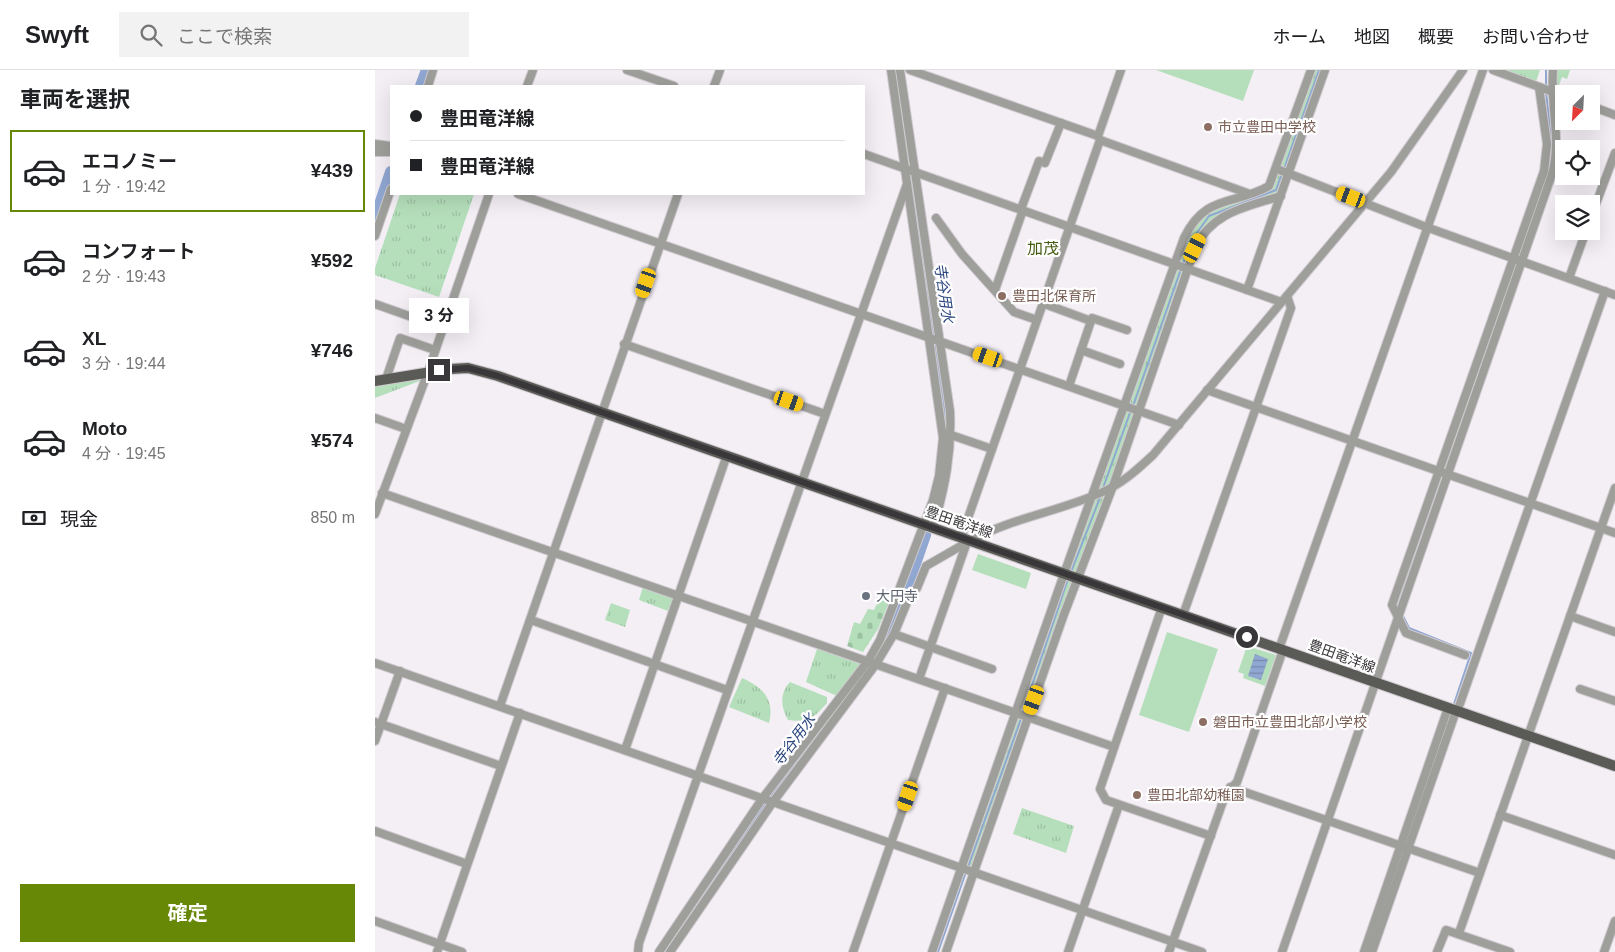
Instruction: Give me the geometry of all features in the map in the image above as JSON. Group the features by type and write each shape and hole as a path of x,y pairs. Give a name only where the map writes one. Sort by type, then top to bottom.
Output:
{"main road":[{"name":"豊田竜洋線","path":"380,379 468,368 498,376 1615,766"}],"street":[{"path":"427,85 433,70"},
{"path":"527,85 533,70"},
{"path":"627,70 671,85"},
{"path":"714,85 720,70"},
{"path":"872,662 948,475 951,435 907,182 891,70"},
{"path":"899,70 935,339 943,438 939,476 928,526"},
{"path":"910,70 1061,123 1250,193 1257,204"},
{"path":"919,679 966,540 992,449 1121,70"},
{"path":"946,952 1028,716 1071,576 1091,496 1126,405 1175,264 1191,225 1199,216 1220,202 1269,186 1277,169 1311,70"},
{"path":"1247,290 1325,70"},
{"path":"659,952 768,801 894,634 910,595 917,588 926,566 966,540 1005,524 1091,496 1113,486 1143,465 1366,203 1428,122 1463,70"},
{"path":"1169,952 1230,787 1237,782 1351,440 1483,70"},
{"path":"1493,70 1555,93"},
{"path":"1282,952 1555,163 1556,141 1551,91 1553,70"},
{"path":"1465,655 1405,633 1392,604 1547,157 1539,87"},
{"path":"1600,109 1615,115"},
{"path":"995,290 1039,161 1045,163 1061,123"},
{"path":"375,144 389,146 390,148"},
{"path":"375,152 390,150"},
{"path":"1599,195 1615,153"},
{"path":"865,154 1281,302"},
{"path":"1277,169 1615,295"},
{"path":"638,952 639,943 751,621 907,182"},
{"path":"375,236 390,192"},
{"path":"375,514 443,328 489,195"},
{"path":"522,195 1179,425"},
{"path":"500,706 603,413 624,344 678,195"},
{"path":"932,952 1015,712 1071,576 1113,486 1195,248 1207,229 1216,220 1281,196"},
{"path":"936,218 962,254 1014,312 1037,320"},
{"path":"1569,278 1583,240"},
{"path":"1364,952 1531,503 1605,291"},
{"path":"1183,614 1291,308 1287,296"},
{"path":"1042,303 1091,321"},
{"path":"375,304 443,328"},
{"path":"1069,386 1092,318 1127,330"},
{"path":"380,379 400,338 435,350"},
{"path":"624,344 825,414"},
{"path":"1081,350 1120,364"},
{"path":"1207,390 1615,533"},
{"path":"375,418 406,429"},
{"path":"951,435 992,449"},
{"path":"625,750 727,456"},
{"path":"1459,933 1615,488"},
{"path":"382,494 1114,747"},
{"path":"1162,608 1100,789 1106,800 1211,836"},
{"path":"1571,616 1615,632"},
{"path":"531,620 727,690"},
{"path":"894,634 992,669"},
{"path":"375,663 1202,952"},
{"path":"375,741 378,723 399,671"},
{"path":"853,952 945,688"},
{"path":"1580,689 1615,701"},
{"path":"438,948 520,713"},
{"path":"378,723 501,766"},
{"path":"1230,787 1327,822 1480,873"},
{"path":"669,952 768,801"},
{"path":"1068,952 1119,805"},
{"path":"1500,815 1615,855"},
{"path":"375,832 467,864"},
{"path":"1372,952 1404,848"},
{"path":"375,921 438,948 462,952"},
{"path":"1604,952 1615,921"},
{"path":"1437,952 1446,930 1459,933 1497,950 1510,952"}],"green space":[{"path":"891,70 900,70 951,425 933,528 894,629 880,655 669,952 659,952 762,799 868,661 908,569 941,462 941,420"},
{"path":"1156,70 1254,70 1243,101"},
{"path":"1311,70 1325,70 1281,196 1226,215 1195,248 974,872 961,868 1182,244 1199,216 1269,186"},
{"path":"1493,70 1540,70 1535,85"},
{"path":"1555,70 1570,70 1567,79 1562,77 1559,85 1555,86 1551,84"},
{"path":"400,195 474,195 439,297 375,275 375,268"},
{"path":"423,373 425,379 375,398 375,381"},
{"path":"978,554 1031,573 1026,589 972,570"},
{"path":"643,586 673,598 668,611 639,600"},
{"path":"880,597 890,600 878,629 863,652 847,646 854,622 860,624 868,609 874,610"},
{"path":"611,603 630,610 625,627 605,620"},
{"path":"1167,632 1218,649 1189,732 1139,715"},
{"path":"818,646 864,662 837,696 806,682"},
{"path":"1247,646 1276,655 1265,686 1243,678 1244,674 1238,672"},
{"path":"742,678 756,686 766,695 770,708 769,723 729,707"},
{"path":"790,682 827,697 827,703 811,718 801,721 788,720 782,701 784,691"},
{"path":"1022,808 1074,826 1066,853 1013,834"}],"water":[{"path":"1255,654 1268,659 1261,680 1248,676"}],"waterway":[{"path":"421,85 427,70"},
{"name":"寺谷用水","path":"896,70 946,417 946,444"},
{"path":"1284,169 1319,70"},
{"path":"1546,70 1546,87"},
{"path":"1546,92 1552,147"},
{"path":"1183,264 1191,241 1209,216 1276,190 1282,173"},
{"path":"375,219 390,175"},
{"path":"1444,471 1515,268"},
{"path":"1133,406 1181,269"},
{"path":"1103,488 1131,410"},
{"path":"1399,607 1397,603 1442,475"},
{"name":"寺谷用水","path":"931,520 940,491"},
{"path":"1071,572 1101,495"},
{"name":"寺谷用水","path":"664,952 773,794 881,650 899,610 925,535"},
{"path":"1023,712 1068,579"},
{"path":"1402,614 1409,628 1471,653 1453,707"},
{"path":"1435,759 1450,714"},
{"path":"968,867 1022,716"},
{"path":"938,952 966,872"}],"place":[{"name":"市立豊田中学校","path":"1208,127"},
{"name":"豊田北保育所","path":"1002,296"},
{"name":"大円寺","path":"866,596"},
{"name":"磐田市立豊田北部小学校","path":"1203,722"},
{"name":"豊田北部幼稚園","path":"1137,795"}],"district":[{"name":"加茂","path":"1043,248"}],"route":[{"path":"439,370 468,368 498,376 1247,637"}]}
